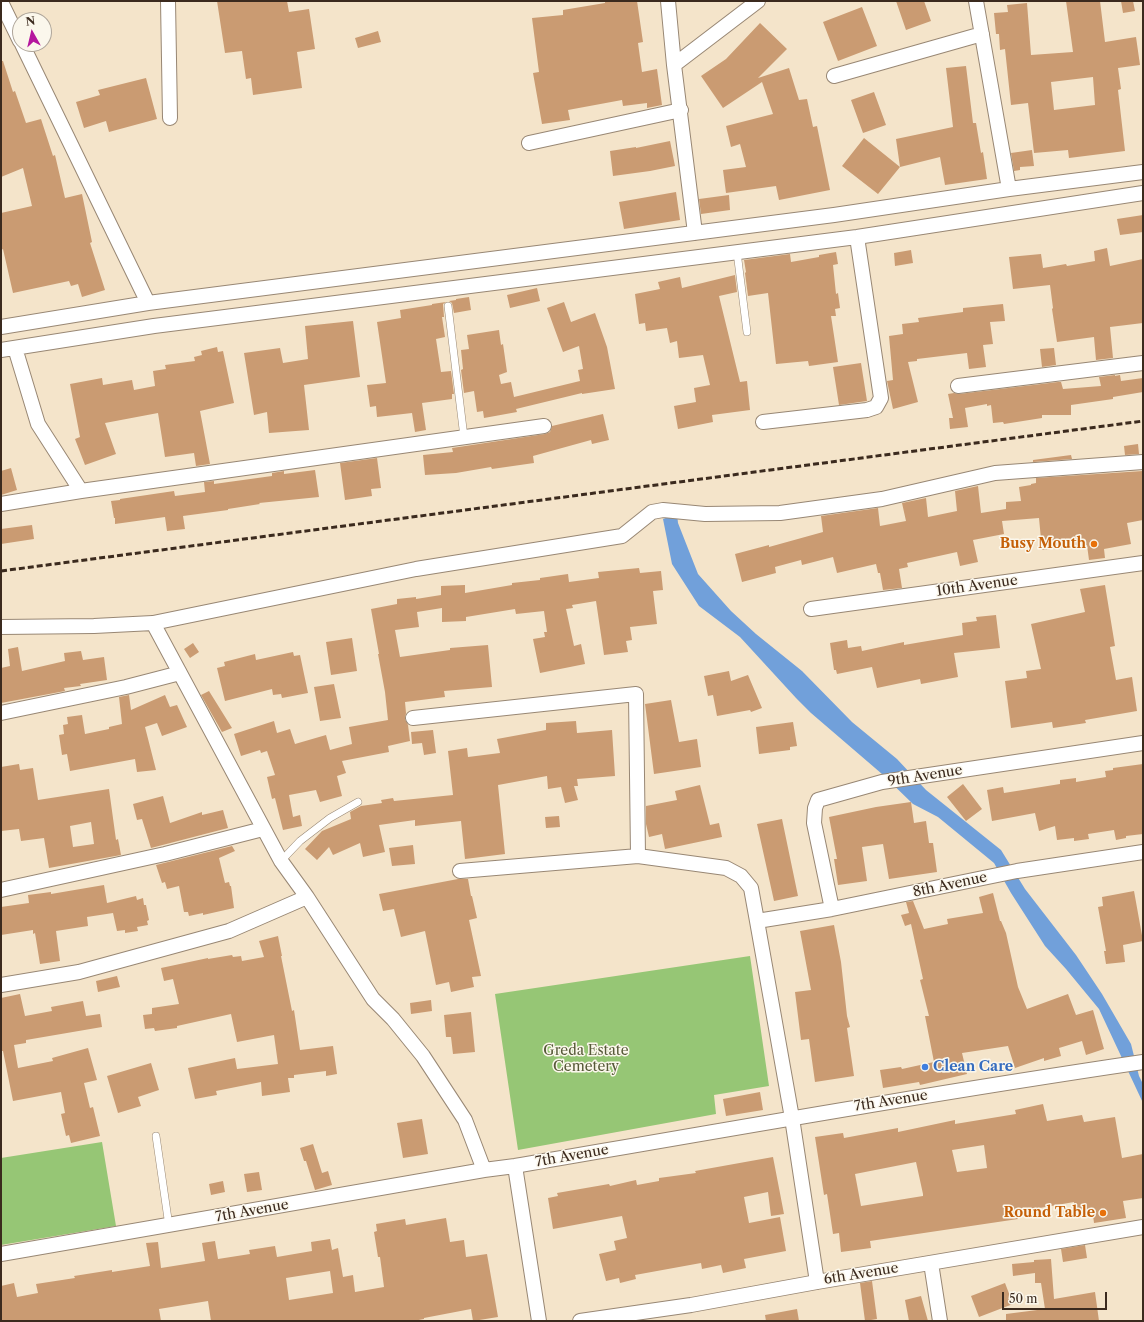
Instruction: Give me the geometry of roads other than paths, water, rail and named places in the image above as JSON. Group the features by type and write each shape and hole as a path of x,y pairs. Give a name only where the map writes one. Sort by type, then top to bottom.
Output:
{"street":[{"path":"168,1 170,118"},
{"path":"668,1 674,65 681,110 695,233"},
{"path":"674,65 758,1"},
{"path":"976,1 1009,190"},
{"path":"1,2 12,25"},
{"path":"834,76 982,34"},
{"path":"26,52 148,303"},
{"path":"529,143 681,110"},
{"path":"1,327 148,303 695,233 1143,172"},
{"path":"81,491 38,424 8,349 154,326 858,237 1143,193"},
{"path":"763,422 867,410 876,407 881,398 858,237"},
{"path":"958,386 1143,363"},
{"path":"1,504 81,491 544,426"},
{"path":"1,627 94,626 153,623 416,569 622,536 652,512 663,510 705,514 780,513 882,499 996,473 1143,462"},
{"name":"10th Avenue","path":"811,609 1143,563"},
{"path":"153,623 281,861 307,897 373,999 423,1056 465,1120 484,1170"},
{"path":"1,713 126,687 180,673"},
{"path":"413,718 636,694 638,856"},
{"name":"9th Avenue","path":"832,909 814,823 815,808 818,800 882,782 1143,744"},
{"path":"1,890 165,854 263,829"},
{"name":"8th Avenue","path":"757,921 832,909 1017,871 1143,852"},
{"path":"460,871 638,856 726,868 741,876 751,888 792,1118 817,1282"},
{"path":"1,985 79,972 229,931 307,897"},
{"name":"7th Avenue","path":"1,1254 1003,1082 1143,1062"},
{"path":"515,1166 539,1321"},
{"name":"6th Avenue","path":"580,1321 691,1305 817,1282 1143,1227"},
{"path":"931,1263 940,1321"}],"lane":[{"path":"737,252 747,332"},
{"path":"448,306 464,437"},
{"path":"281,861 300,841 330,818 358,802"},
{"path":"156,1136 169,1226"}],"water":[{"path":"677,514 678,523 698,574 731,611 756,634 802,671 852,722 897,759 926,790 1001,850 1025,889 1076,955 1102,994 1131,1044 1139,1076 1143,1084 1143,1103 1099,1009 1045,946 1011,893 994,863 938,817 913,804 882,774 811,713 740,637 699,606 672,564 663,519"}],"railway":[{"path":"1,571 1143,421"}],"place":[{"name":"Busy Mouth","path":"1094,544"},
{"name":"Clean Care","path":"925,1067"},
{"name":"Round Table","path":"1103,1213"}],"park label":[{"name":"Greda Estate Cemetery","path":"586,1060"}]}
